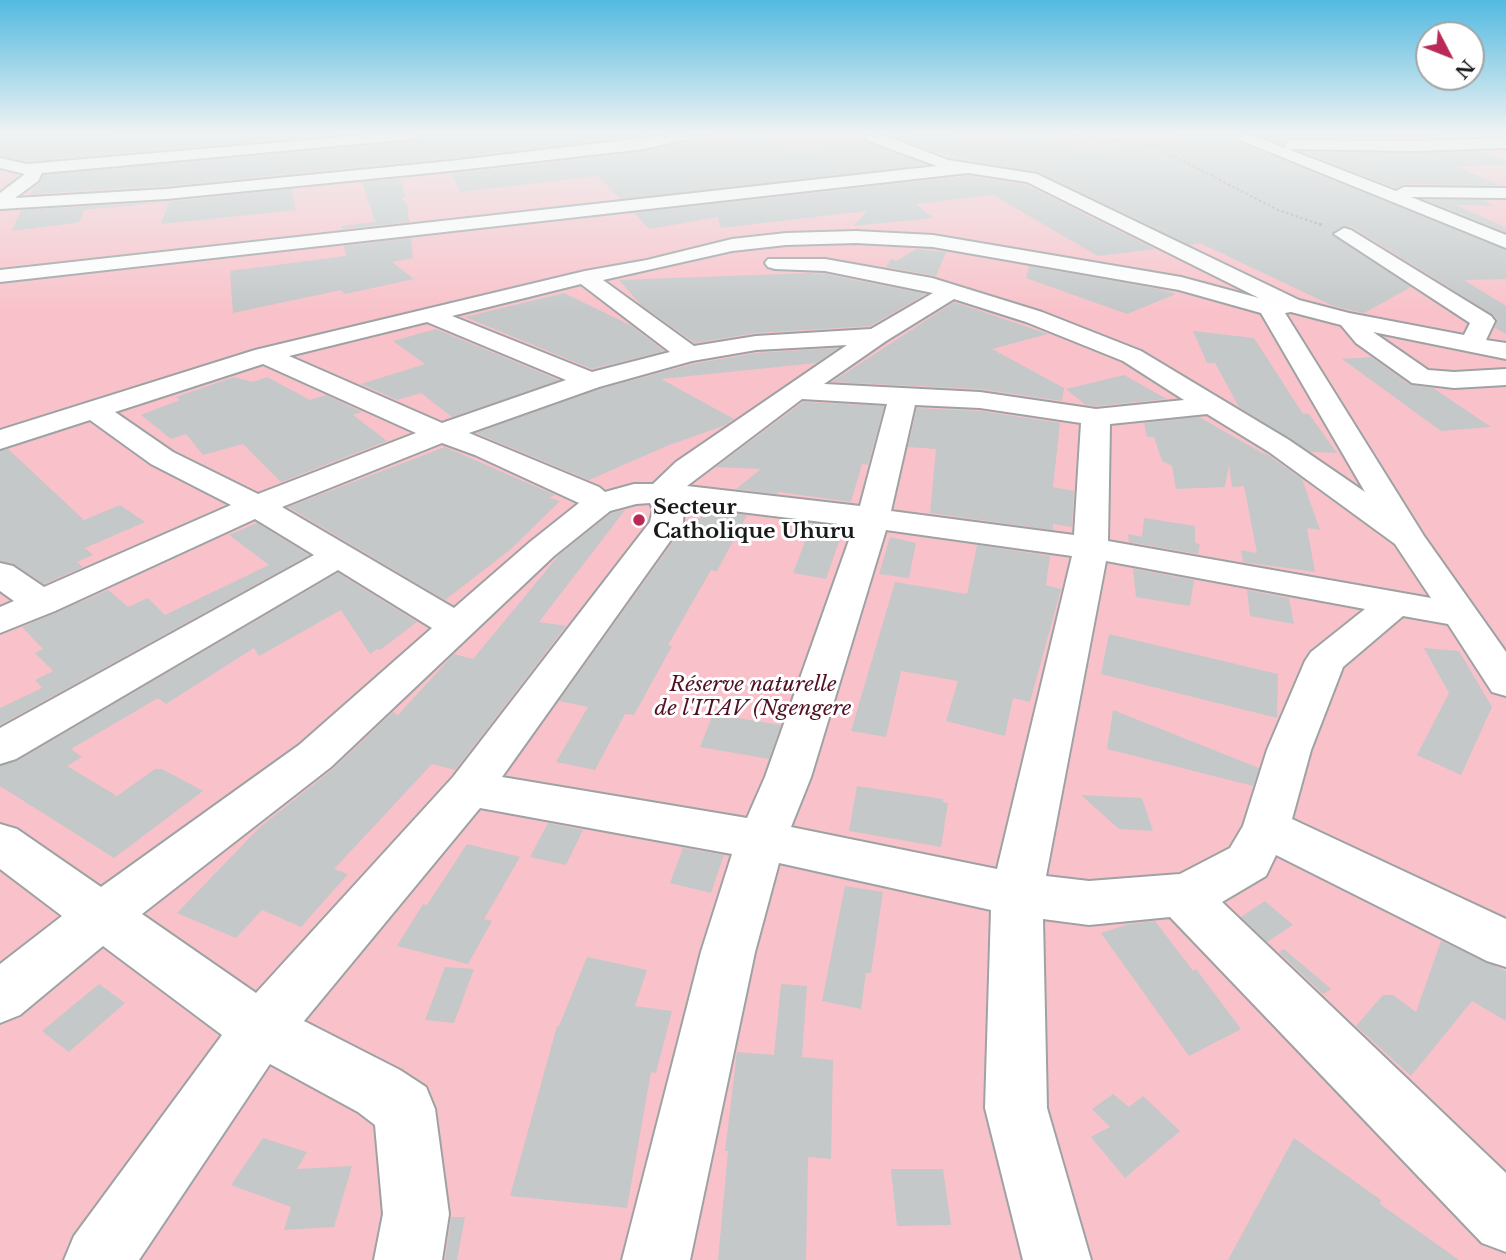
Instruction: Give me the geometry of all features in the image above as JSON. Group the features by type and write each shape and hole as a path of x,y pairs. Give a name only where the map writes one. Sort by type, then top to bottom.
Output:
{"street":[{"path":"9,194 0,204 157,194"},
{"path":"112,198 115,194"},
{"path":"0,276 737,194"},
{"path":"1063,194 1229,275 1280,307 1408,537 1506,682"},
{"path":"1389,194 1506,243"},
{"path":"5,224 29,204"},
{"path":"269,226 258,229 253,236 258,241 282,245"},
{"path":"1344,233 1483,321 1472,343"},
{"path":"0,440 264,355 429,315 464,302 647,266 732,245 786,239 856,237 933,241 1181,284 1280,307 1506,351"},
{"path":"647,266 779,262 825,265 924,283 1034,317 1142,362 1279,446 1408,537"},
{"path":"1181,284 1229,275"},
{"path":"585,277 648,326 690,354"},
{"path":"662,493 687,469 796,391 877,336 950,292"},
{"path":"429,315 590,381"},
{"path":"1348,320 1365,338 1421,377 1454,380 1506,377"},
{"path":"0,621 257,506 441,433 590,381 690,354 757,343 877,336"},
{"path":"264,355 588,494 599,504"},
{"path":"796,391 980,401 1096,417 1213,405"},
{"path":"656,1260 728,952 761,840 788,777 873,518 903,396"},
{"path":"94,410 163,458 257,506 457,626"},
{"path":"1057,1260 1016,1108 1017,894 1091,548 1096,417"},
{"path":"0,997 101,916 315,756 542,549 599,504 634,494 662,493 1091,548 1460,615"},
{"path":"98,1260 261,1029 469,789 666,523 669,509 662,493"},
{"path":"0,748 337,556"},
{"path":"0,574 42,603"},
{"path":"469,789 761,840 1017,894 1089,903 1181,895 1211,884 1248,862 1266,828 1289,750 1325,661 1395,605"},
{"path":"1266,828 1506,944"},
{"path":"0,843 261,1029 379,1091 404,1109 416,1214 408,1260"},
{"path":"1181,895 1506,1219"}],"path":[{"path":"1247,194 1278,210 1344,233"}],"green space":[{"name":"Réserve naturelle de l'ITAV (Ngengere","path":"0,194 1506,194 1506,1260 0,1260"}],"building":[{"path":"245,194 292,194 296,210 161,224 169,202 83,210 80,221 75,223 12,231 21,210 166,202"},
{"path":"366,194 405,194 406,197 401,198 407,204 409,222 342,229 342,226 375,222"},
{"path":"615,194 667,194 620,199"},
{"path":"807,194 1044,194 1155,249 1098,256 993,195 916,204 933,218 853,226 867,211 720,228 718,217 649,229 634,213"},
{"path":"1083,194 1367,194 1506,250 1506,279 1464,280 1506,306 1506,334 1495,328 1497,319 1492,314 1352,227 1343,226 1332,235 1411,287 1364,313 1333,306 1200,243 1190,245"},
{"path":"1425,200 1485,200 1493,206 1456,205 1506,228 1506,232"},
{"path":"411,238 413,258 392,262 414,279 345,294 341,290 233,313 230,271 346,256 344,246"},
{"path":"916,249 946,252 936,276 886,267 891,259 896,261"},
{"path":"1029,266 1176,294 1127,314 1026,278"},
{"path":"809,273 926,294 870,326 756,333 695,343 641,305 619,280"},
{"path":"564,293 632,326 664,351 592,369 465,317"},
{"path":"954,302 1048,334 992,349 1064,388 1062,401 980,389 832,382"},
{"path":"436,329 559,380 452,417 421,393 397,400 361,384 425,364 393,341"},
{"path":"1193,331 1254,338 1303,414 1309,414 1337,453 1311,452 1239,407 1215,363 1207,363"},
{"path":"838,348 816,363 661,379 734,419 723,426 669,445 589,480 476,433 600,389 693,364 756,353"},
{"path":"1371,357 1410,385 1433,388 1491,427 1441,431 1342,359"},
{"path":"1124,375 1167,399 1096,406 1086,405 1066,389"},
{"path":"234,377 253,382 267,377 310,400 326,395 362,412 353,415 387,441 281,482 243,444 203,455 186,434 171,439 141,415 180,400 176,397"},
{"path":"803,402 884,406 868,465 862,464 851,502 736,489 761,469 716,467"},
{"path":"917,408 980,411 1060,423 1053,487 1074,491 1072,527 1053,524 1053,530 930,513 936,449 908,447"},
{"path":"1199,417 1266,455 1264,452 1302,479 1320,530 1307,528 1315,572 1243,562 1241,550 1257,553 1244,486 1232,487 1229,465 1225,487 1176,489 1172,466 1162,461 1154,437 1147,437 1144,423"},
{"path":"445,447 555,495 549,498 560,501 511,549 445,600 288,507"},
{"path":"8,449 84,520 120,505 145,522 85,548 93,555 77,562 83,567 44,584 14,564 0,561 0,451"},
{"path":"625,510 539,622 566,626 455,770 432,764 334,869 348,874 301,927 262,910 236,938 177,913 260,827 333,769 393,712 398,715 454,654 473,659 559,555 611,513"},
{"path":"709,511 747,515 717,571 711,570 668,645 672,646 634,715 625,714 595,770 556,762 588,707 559,701 685,525 690,526"},
{"path":"1144,518 1195,526 1195,543 1200,544 1198,554 1129,542 1128,534 1142,537"},
{"path":"257,523 309,555 0,725 0,708 42,688 35,680 53,671 35,653 43,649 22,627 108,590 128,607 148,598 165,615 269,565 229,535"},
{"path":"812,523 844,527 826,579 793,573"},
{"path":"890,537 916,543 909,578 879,574"},
{"path":"977,545 1050,556 1046,585 1061,589 1030,702 1013,698 1005,736 946,721 958,681 901,671 886,737 851,731 895,582 967,594"},
{"path":"1133,569 1194,580 1190,606 1136,597"},
{"path":"338,573 417,622 380,650 370,654 341,610 259,656 254,648 166,704 158,698 71,749 82,757 67,766 117,796 155,769 162,769 203,791 114,858 0,786 0,766 17,761"},
{"path":"1247,590 1289,598 1294,624 1250,616"},
{"path":"1109,634 1278,674 1277,718 1101,674"},
{"path":"1424,648 1459,651 1492,707 1461,775 1417,755 1449,693"},
{"path":"1113,710 1259,768 1253,786 1107,749"},
{"path":"713,714 781,725 769,759 700,747"},
{"path":"857,786 943,799 942,802 948,803 941,847 849,831"},
{"path":"1081,795 1142,798 1153,831 1119,829"},
{"path":"548,823 583,830 566,865 530,857"},
{"path":"467,844 520,857 484,919 492,921 468,964 397,946 423,904 427,905"},
{"path":"683,848 724,855 711,893 670,883"},
{"path":"845,886 883,892 871,973 866,973 861,1009 822,1001"},
{"path":"1265,901 1293,925 1267,942 1241,917"},
{"path":"1155,921 1193,971 1196,969 1241,1029 1189,1056 1101,933 1129,924"},
{"path":"1441,941 1506,971 1506,1021 1472,1001 1411,1076 1356,1026 1383,995 1393,995 1416,1012"},
{"path":"1284,949 1331,989 1323,994 1279,952"},
{"path":"587,957 647,970 635,1006 672,1011 656,1073 651,1072 627,1208 510,1196 557,1026"},
{"path":"445,967 474,969 454,1023 425,1020"},
{"path":"99,984 125,1003 69,1052 42,1031"},
{"path":"781,984 807,986 802,1057 833,1060 831,1159 808,1157 806,1260 718,1260 728,1151 725,1151 737,1052 774,1055"},
{"path":"1113,1094 1129,1107 1143,1096 1180,1131 1125,1178 1091,1137 1110,1127 1092,1109"},
{"path":"263,1138 307,1152 297,1169 352,1166 334,1227 284,1230 291,1207 231,1185"},
{"path":"1294,1138 1381,1200 1380,1204 1459,1260 1228,1260"},
{"path":"891,1169 943,1169 951,1225 897,1226"},
{"path":"451,1217 465,1217 457,1260 445,1260"}],"place":[{"name":"Secteur Catholique Uhuru","path":"639,520"}]}
